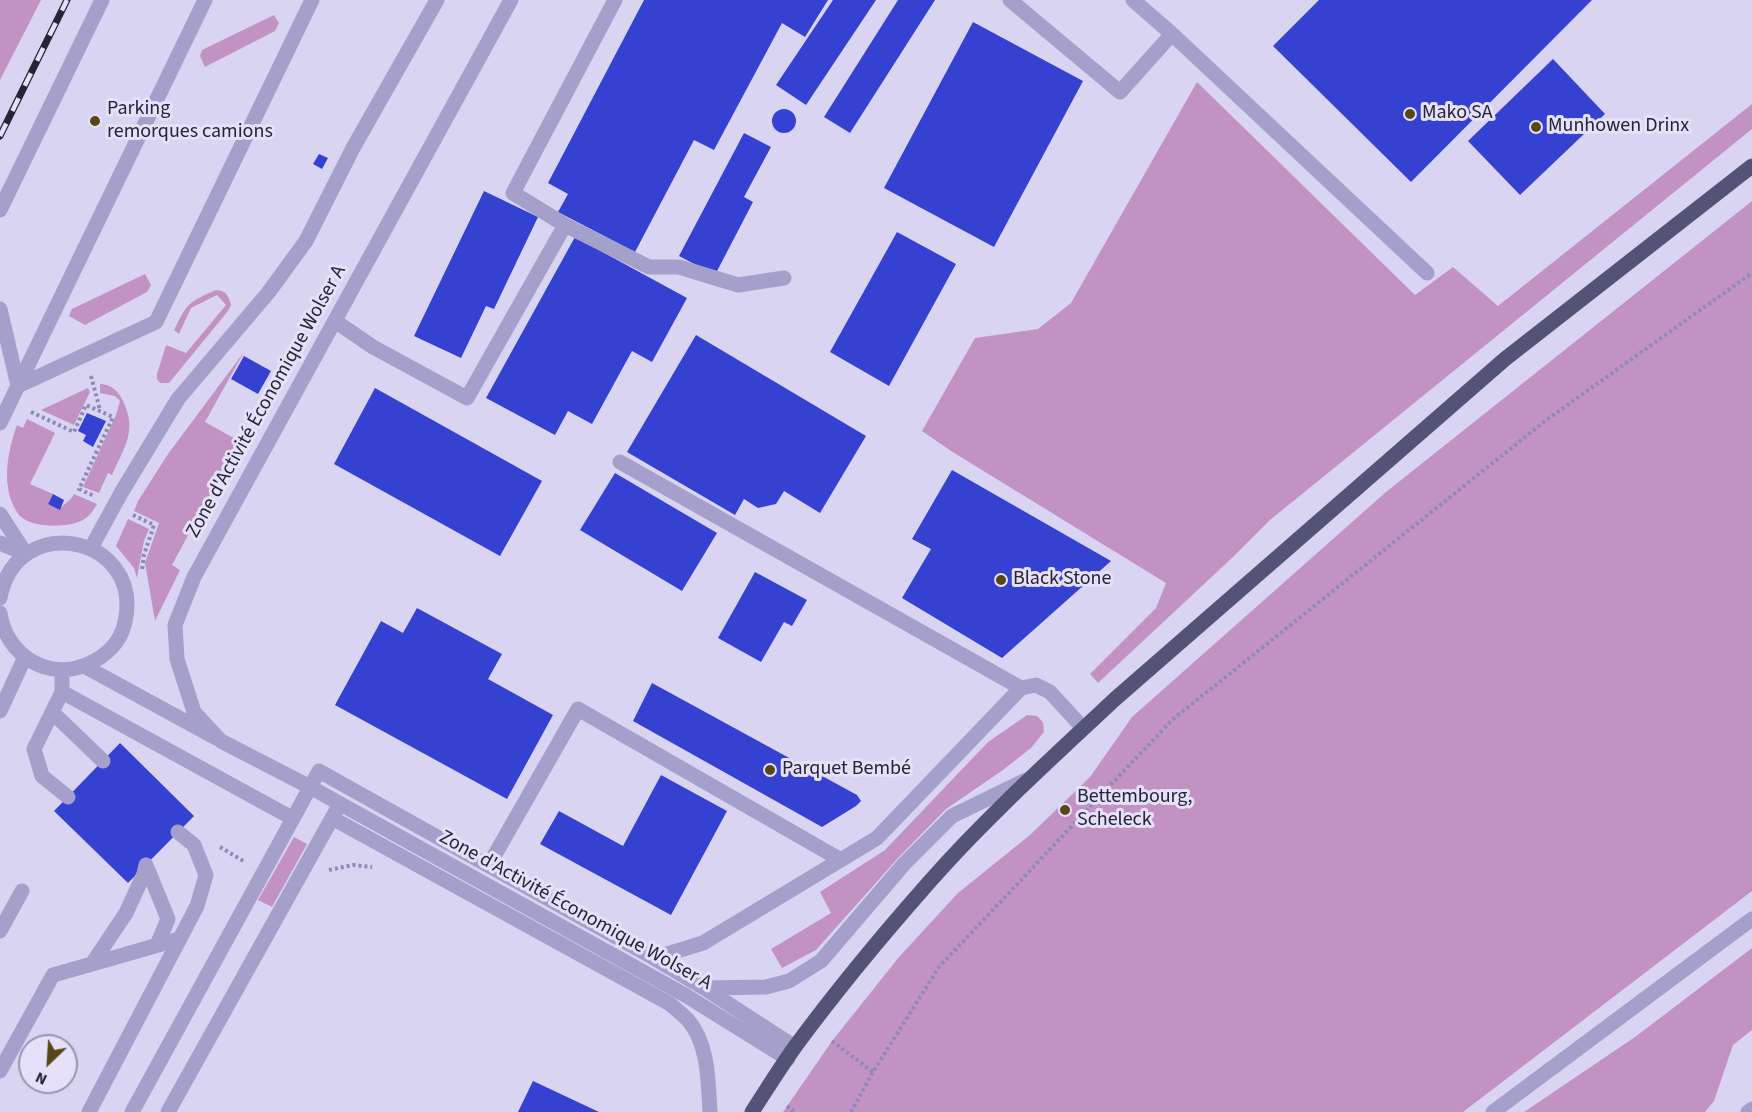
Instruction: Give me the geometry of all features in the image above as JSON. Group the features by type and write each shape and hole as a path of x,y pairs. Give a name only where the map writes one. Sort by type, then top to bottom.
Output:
{"main road":[{"path":"752,1112 791,1053 847,979 925,887 974,834 1083,728 1505,359 1752,166"}],"street":[{"path":"0,210 102,0"},
{"path":"0,423 206,0"},
{"path":"18,386 156,322 312,0"},
{"path":"91,548 121,493 178,399 268,293 306,241 353,148 437,0"},
{"name":"Zone d'Activité Économique Wolser A","path":"511,0 194,577 176,625 177,659 194,712 221,741 340,803 791,1053"},
{"path":"615,0 513,193 565,225 650,267 679,267 738,285 784,278"},
{"path":"1010,0 1120,92 1172,34"},
{"path":"1133,0 1427,273"},
{"path":"335,321 373,347 467,398 565,225"},
{"path":"0,309 18,386"},
{"path":"620,462 1021,688 1036,685 1050,692 1083,728"},
{"path":"0,514 26,554"},
{"path":"0,598 2,585 12,568 26,554 41,546 57,542 75,543 91,548 107,559 119,574 126,592 128,610 123,629 114,646 100,659 84,666 62,670 42,667 25,657 11,643 2,625 0,614"},
{"path":"0,543 26,554"},
{"path":"0,711 25,657"},
{"path":"84,666 221,741"},
{"path":"62,670 62,692 34,749 42,776 68,796"},
{"name":"Zone d'Activité Économique Wolser A","path":"654,958 703,943 877,838 1021,688"},
{"path":"62,692 292,818"},
{"path":"489,866 578,709 841,860"},
{"path":"53,713 103,761"},
{"path":"132,1112 319,771 654,958 704,988 791,1053"},
{"path":"704,988 766,987 789,981 821,961 904,864 952,816 1032,778"},
{"path":"168,1112 340,803"},
{"path":"332,818 670,1004 689,1021 700,1041 707,1067 710,1112"},
{"path":"89,1112 197,906 206,875 194,845 178,832"},
{"path":"92,964 126,913 146,865 168,919 157,945"},
{"path":"0,931 22,891"},
{"path":"1493,1112 1752,919"},
{"path":"0,1071 53,975 179,939"},
{"path":"1748,1112 1752,1109"}],"path":[{"path":"851,1112 873,1072 939,967 1172,720 1545,421 1752,273"},
{"path":"91,376 100,411"},
{"path":"321,877 330,870 353,865 376,868"},
{"path":"832,1041 873,1072"},
{"path":"787,1106 795,1112"}],"shaded area":[{"path":"0,0 41,0 0,80"},
{"path":"274,15 279,23 275,31 205,67 200,56 202,50"},
{"path":"1197,82 1415,295 1453,267 1498,306 1752,104 1752,129 1270,520 1098,683 1090,674 1156,608 1166,583 922,431 975,338 1038,329 1071,303"},
{"path":"1752,201 1752,891 1463,1112 783,1112 832,1041 899,957 958,893 1030,835 1090,777 1132,717 1386,492"},
{"path":"145,274 151,285 147,292 85,325 69,316 72,309"},
{"path":"216,290 223,291 228,296 231,305 228,311 169,383 160,383 157,374 166,345 186,353 226,305 217,295 191,308 179,334 174,330 182,314 194,301"},
{"path":"244,352 205,422 239,441 172,565 180,570 155,621 145,563 159,523 134,511 168,454"},
{"path":"100,384 110,386 120,396 127,410 129,429 128,438 112,475 108,473 99,493 83,487 116,415 120,401 115,396 100,393"},
{"path":"88,388 90,392 74,425 41,410"},
{"path":"27,419 55,433 30,484 53,494 48,504 60,509 74,494 97,504 81,521 58,526 39,524 24,519 13,505 7,482 8,459 17,425 23,428"},
{"path":"128,519 149,529 144,541 137,578 134,568 116,546"},
{"path":"1027,715 1037,716 1043,722 1044,732 1031,748 946,809 898,858 816,950 782,968 771,949 831,913 820,892 885,850 988,742"},
{"path":"294,837 307,844 272,907 258,900"},
{"path":"1752,948 1752,1030 1733,1045 1714,1101 1705,1112 1524,1112 1635,1037"}],"building":[{"path":"644,0 828,0 805,37 782,23 714,150 694,140 635,252 558,212 568,194 548,183"},
{"path":"833,0 876,0 806,105 776,85"},
{"path":"898,0 935,0 850,133 824,117"},
{"name":"Mako SA","path":"1319,0 1592,0 1411,182 1273,46"},
{"path":"973,22 1083,81 994,247 884,188"},
{"name":"Munhowen Drinx","path":"1553,59 1605,114 1520,195 1468,141"},
{"path":"784,109 789,110 795,116 795,126 789,132 784,133 779,132 773,126 772,121 773,116 779,110"},
{"path":"744,133 771,147 744,197 753,202 715,275 679,256"},
{"path":"319,154 328,158 322,169 313,164"},
{"path":"484,191 538,217 494,309 486,306 461,358 414,336"},
{"path":"897,232 956,264 889,386 830,352"},
{"path":"575,237 687,298 652,362 632,351 592,424 568,411 555,435 486,398"},
{"path":"696,335 866,436 820,513 784,491 776,504 758,508 744,499 735,515 627,452"},
{"path":"244,356 271,371 258,394 231,379"},
{"path":"375,388 542,481 500,556 334,464"},
{"path":"87,413 106,421 93,447 83,441 86,435 78,431"},
{"name":"Black Stone","path":"952,470 1111,561 1002,658 902,598 931,549 912,539"},
{"path":"615,473 717,533 682,591 580,530"},
{"path":"53,494 64,500 60,510 48,504"},
{"path":"755,572 807,600 792,626 784,622 761,662 718,638"},
{"path":"417,608 502,654 488,679 553,715 507,799 335,705 381,621 403,633"},
{"path":"652,683 857,795 861,801 822,827 633,721"},
{"path":"120,743 194,816 128,883 54,811"},
{"path":"661,775 727,811 671,915 540,844 559,811 623,846"},
{"path":"533,1081 599,1112 518,1112"}],"railway":[{"path":"0,136 67,0"}],"place":[{"name":"Mako SA","path":"1410,114"},
{"name":"Parking remorques camions","path":"95,121"},
{"name":"Munhowen Drinx","path":"1536,127"},
{"name":"Black Stone","path":"1001,580"},
{"name":"Parquet Bembé","path":"770,770"},
{"name":"Bettembourg, Scheleck","path":"1065,810"}]}
